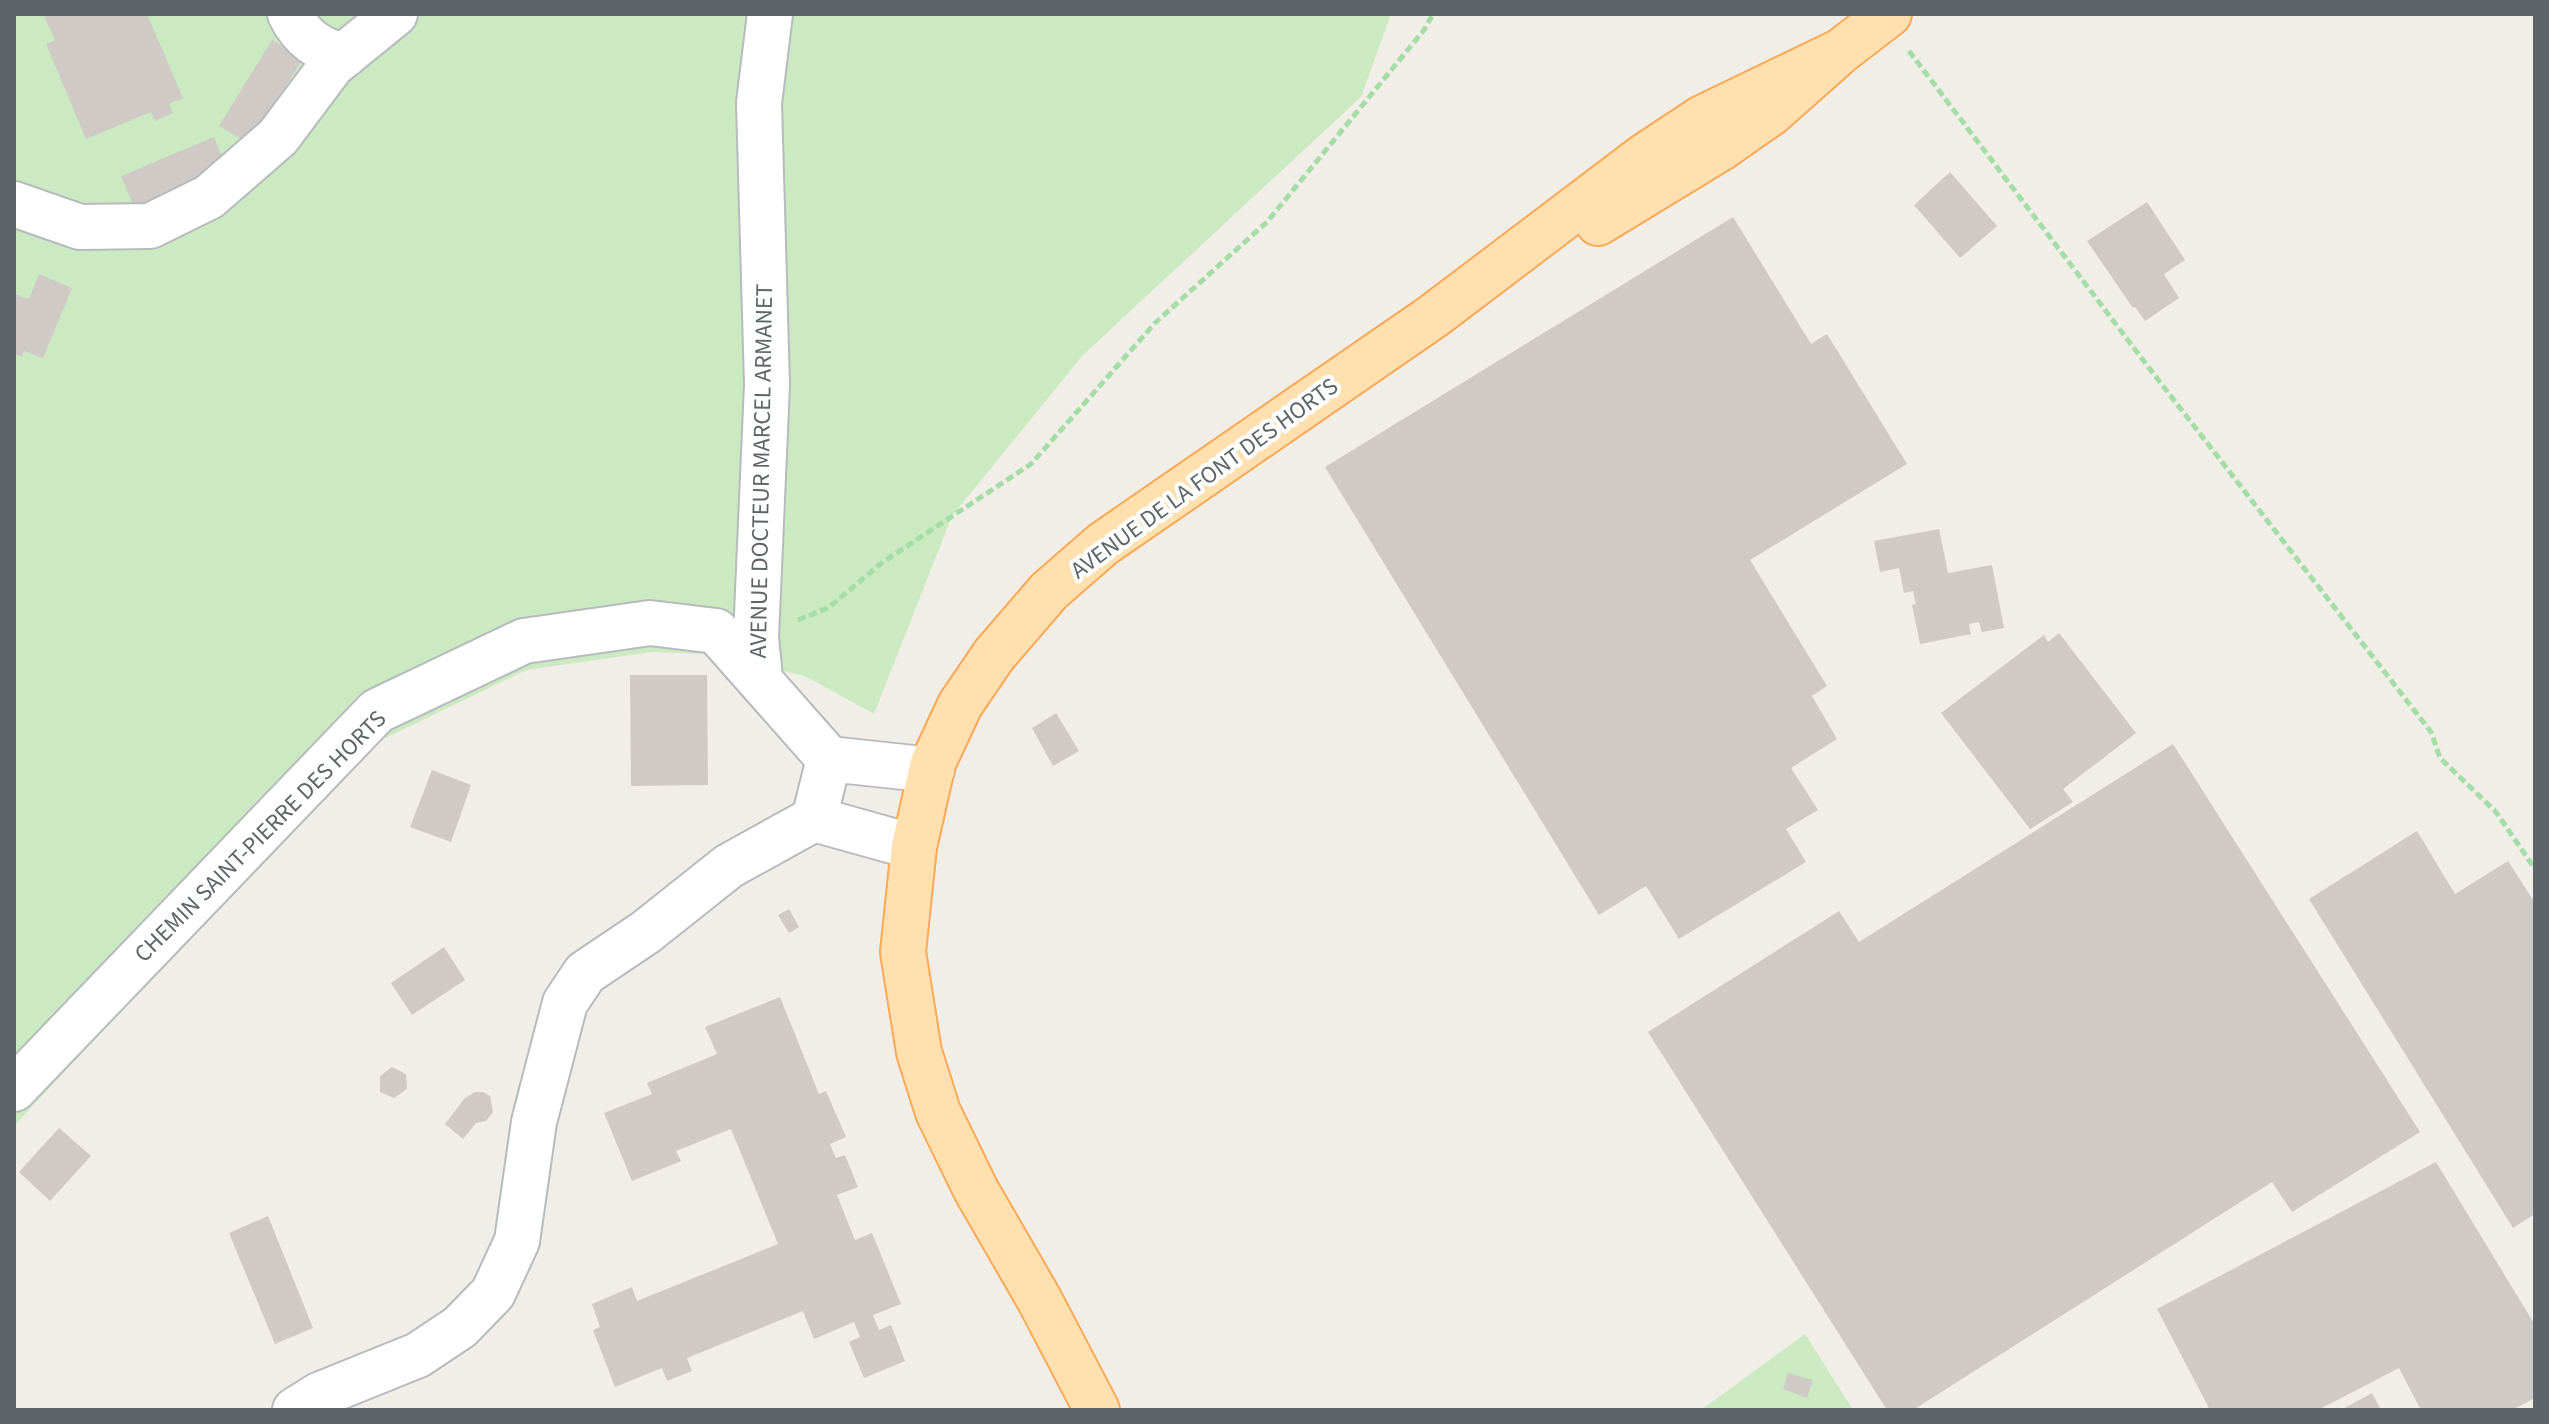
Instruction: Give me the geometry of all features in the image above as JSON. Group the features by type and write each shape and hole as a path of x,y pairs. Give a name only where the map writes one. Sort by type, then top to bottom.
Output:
{"main road":[{"name":"AVENUE DE LA FONT DES HORTS","path":"1097,1410 1039,1299 976,1190 938,1112 919,1052 903,952 914,847 933,763 960,705 994,655 1049,591 1103,544 1432,317 1646,155 1702,118 1841,51 1887,16"}],"street":[{"path":"290,14 295,26 312,42 328,53 345,55"},
{"path":"14,204 80,227 150,226 209,197 278,137 332,65 395,14"},
{"name":"AVENUE DOCTEUR MARCEL ARMANET","path":"770,14 759,103 767,385 756,637 760,679 829,759"},
{"name":"CHEMIN SAINT-PIERRE DES HORTS","path":"14,1089 377,711 524,641 650,623 716,631 760,679"},
{"path":"814,819 829,759 932,770"},
{"path":"360,1410 418,1355 460,1327 493,1293 517,1241 534,1122 565,1003 585,973 646,932 729,866 814,819 914,847"},
{"path":"295,1410 319,1395 418,1355"}],"path":[{"path":"756,637 828,608 883,562 1031,464 1155,323 1267,222 1424,30 1433,14"},
{"path":"1887,16 2146,364 2431,732 2440,758 2496,812 2535,869"}],"green space":[{"path":"14,14 1391,14 1361,97 1083,355 952,516 874,714 805,676 709,654 652,652 526,670 379,741 227,897 14,1126"},
{"path":"1805,1334 1853,1410 1701,1410"}],"building":[{"path":"43,14 147,14 183,98 169,104 173,113 155,121 151,112 86,139 46,44 55,40"},
{"path":"272,40 303,58 251,145 219,126"},
{"path":"214,137 228,171 135,210 121,176"},
{"path":"1950,172 1997,226 1960,258 1914,205"},
{"path":"2147,202 2185,260 2164,274 2179,298 2145,321 2087,241"},
{"path":"1733,217 1811,344 1827,334 1907,464 1750,560 1827,686 1812,696 1837,739 1791,768 1818,810 1786,829 1806,862 1679,939 1646,886 1599,915 1325,467"},
{"path":"39,274 72,288 43,358 24,351 22,357 14,354 14,294 29,299"},
{"path":"1939,529 1948,573 1992,565 2004,628 1982,632 1979,622 1969,624 1971,634 1920,644 1912,605 1916,604 1913,591 1904,593 1899,568 1880,572 1874,541"},
{"path":"2059,633 2136,733 2063,789 2073,802 2030,829 1941,713 2044,635 2048,642"},
{"path":"630,675 707,675 708,785 631,786"},
{"path":"1056,713 1079,751 1053,766 1032,728"},
{"path":"2173,744 2420,1132 2292,1212 2272,1182 1913,1410 1887,1410 1648,1032 1839,911 1859,942"},
{"path":"432,770 471,785 451,842 410,827"},
{"path":"2417,831 2455,894 2508,861 2535,903 2535,1214 2513,1228 2309,899"},
{"path":"789,909 799,927 789,933 778,915"},
{"path":"444,947 465,980 412,1015 391,983"},
{"path":"780,997 819,1094 826,1091 846,1137 830,1144 836,1158 845,1155 858,1187 837,1195 855,1240 872,1233 901,1304 873,1315 879,1330 891,1325 905,1361 864,1378 849,1342 860,1337 854,1322 814,1339 803,1311 687,1358 692,1371 667,1381 662,1368 615,1387 593,1330 600,1327 592,1304 632,1287 637,1301 778,1244 731,1129 676,1151 681,1161 632,1181 604,1113 652,1094 647,1083 717,1054 705,1027"},
{"path":"392,1067 406,1074 407,1089 394,1098 380,1092 380,1076"},
{"path":"475,1092 490,1096 493,1112 486,1121 476,1123 463,1139 445,1124 465,1098"},
{"path":"59,1128 91,1156 50,1201 19,1172"},
{"path":"2436,1162 2535,1325 2535,1398 2512,1410 2421,1410 2399,1368 2318,1410 2210,1410 2157,1309"},
{"path":"268,1216 313,1328 275,1344 229,1233"},
{"path":"1788,1373 1813,1380 1807,1398 1783,1389"},
{"path":"2372,1393 2381,1410 2341,1410"}]}
